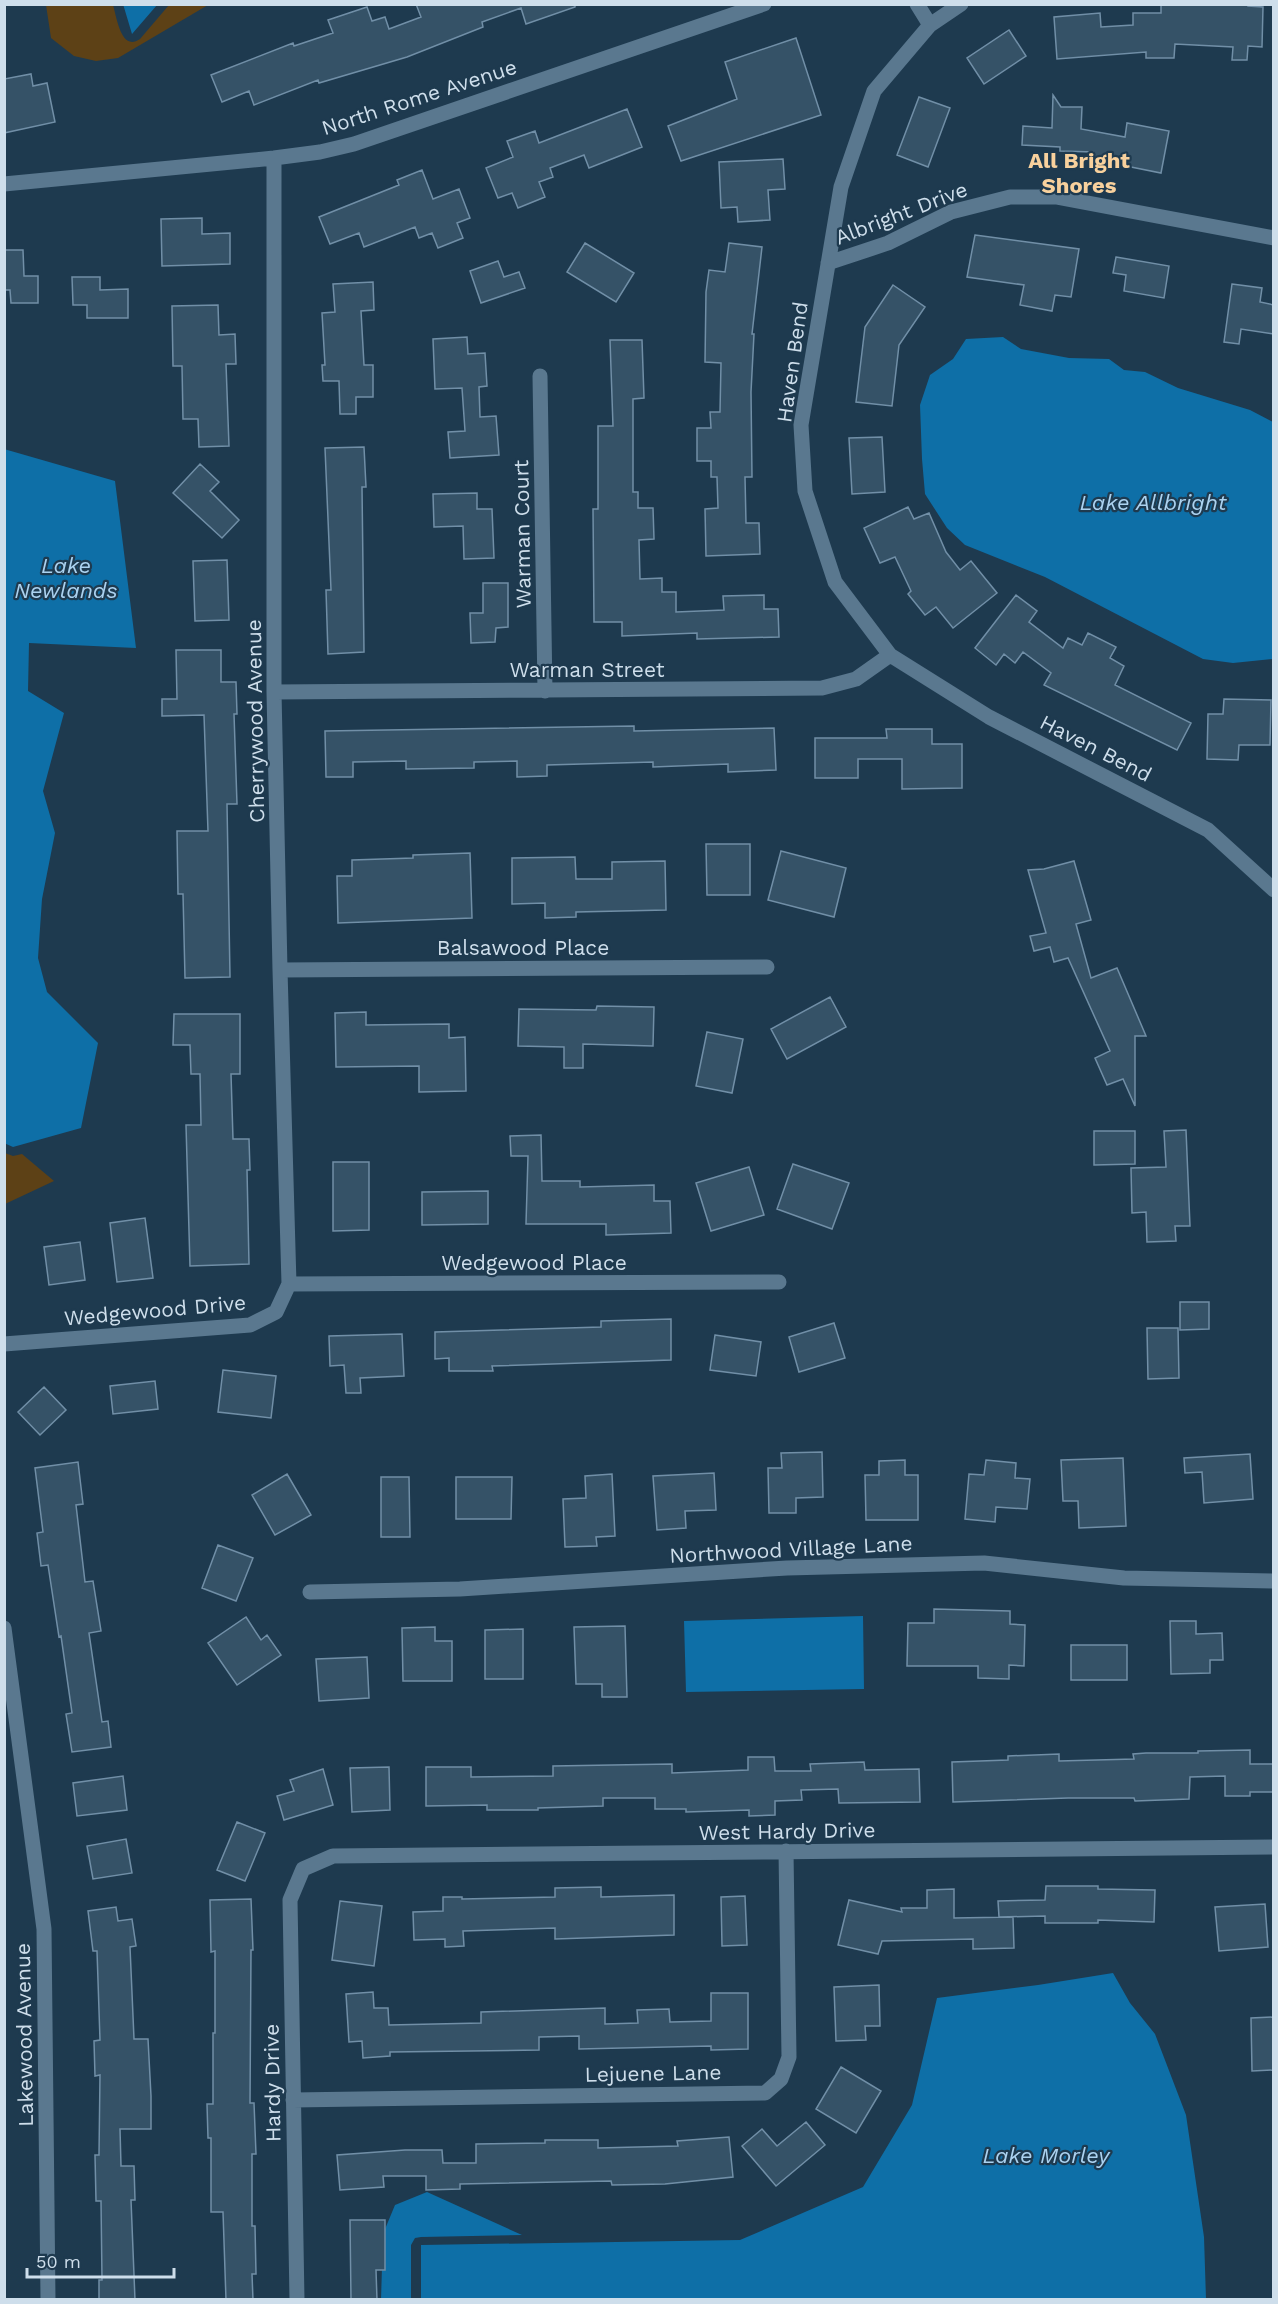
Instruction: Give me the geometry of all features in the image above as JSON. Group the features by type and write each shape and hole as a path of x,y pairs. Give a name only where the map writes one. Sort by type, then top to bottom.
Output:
{"street":[{"name":"North Rome Avenue","path":"4,184 274,158 320,152 354,144 764,4"},
{"path":"917,4 930,25"},
{"name":"Haven Bend","path":"961,4 930,25 874,91 841,187 801,425 805,492 835,582 890,655 989,717 1208,830 1274,890"},
{"name":"Cherrywood Avenue","path":"274,158 274,692 289,1284"},
{"name":"Albright Drive","path":"828,263 888,243 951,212 1010,197 1056,197 1274,238"},
{"name":"Warman Court","path":"540,376 545,691"},
{"name":"Warman Street","path":"274,692 822,688 856,679 890,655"},
{"name":"Balsawood Place","path":"280,970 767,966"},
{"name":"Wedgewood Place","path":"289,1284 779,1282"},
{"name":"Wedgewood Drive","path":"4,1344 250,1325 276,1311 289,1284"},
{"name":"Northwood Village Lane","path":"310,1592 460,1589 787,1568 984,1563 1124,1578 1274,1581"},
{"name":"Lakewood Avenue","path":"4,1628 44,1929 48,2300"},
{"name":"West Hardy Drive","path":"303,1869 333,1856 1274,1847"},
{"name":"Lejuene Lane","path":"293,2100 765,2093 781,2079 789,2057 786,1851"},
{"name":"Hardy Drive","path":"297,2300 290,1899 303,1869"}],"shaded area":[{"path":"46,5 113,5 121,32 128,41 134,42 140,39 169,5 208,5 118,58 96,61 74,56 51,38"},
{"path":"5,1153 13,1156 22,1154 54,1181 5,1204"}],"water":[{"path":"123,4 157,4 157,5 132,34"},
{"name":"Lake Allbright","path":"1003,337 1021,349 1069,358 1109,359 1124,370 1145,372 1178,388 1250,410 1273,422 1273,659 1233,663 1203,659 1045,577 965,545 947,528 925,494 920,405 930,375 953,359 966,339"},
{"name":"Lake Newlands","path":"4,449 115,481 136,648 29,643 28,691 64,713 43,791 55,833 42,899 38,958 47,992 98,1043 81,1128 13,1147 4,1143"},
{"path":"863,1616 864,1689 686,1692 684,1621"},
{"name":"Lake Morley","path":"1113,1973 1130,2003 1155,2034 1186,2115 1204,2237 1206,2299 421,2299 421,2245 740,2240 863,2187 912,2105 937,1998"},
{"path":"427,2192 522,2235 415,2238 411,2245 411,2299 381,2300 383,2234 395,2205"}],"building":[{"path":"416,4 575,4 575,7 526,24 521,8 482,22 483,27 407,57 319,83 318,80 254,105 249,91 222,102 211,75 293,43 294,46 333,33 328,20 367,7 372,21 385,17 389,29 421,17"},
{"path":"1161,4 1248,4 1248,6 1263,7 1262,47 1248,46 1247,60 1232,60 1233,47 1175,44 1174,58 1146,58 1146,52 1057,59 1054,17 1100,13 1101,27 1133,25 1133,13 1161,13"},
{"path":"1009,30 1026,56 984,84 967,58"},
{"path":"796,38 821,115 681,161 668,126 737,99 725,62"},
{"path":"31,74 33,86 47,83 55,122 4,133 4,79"},
{"path":"1053,95 1061,107 1082,107 1081,129 1125,137 1127,123 1169,131 1161,173 1091,159 1093,152 1060,151 1060,147 1022,145 1023,126 1052,128"},
{"path":"919,97 950,108 928,167 897,155"},
{"path":"627,109 642,147 589,168 584,155 550,168 553,177 539,182 545,197 518,208 512,193 498,198 486,168 513,157 507,141 535,131 539,143"},
{"path":"783,159 785,189 768,190 770,220 738,222 737,207 721,208 719,162"},
{"path":"422,170 433,199 459,189 470,218 457,223 463,238 438,248 432,233 419,238 415,227 364,247 359,233 330,244 319,217 399,185 397,180"},
{"path":"202,218 202,234 230,233 230,264 162,266 161,219"},
{"path":"975,235 1079,249 1071,297 1055,295 1052,311 1020,305 1024,285 967,277"},
{"path":"585,243 634,273 616,302 567,272"},
{"path":"729,243 762,247 752,334 754,334 751,392 752,477 745,477 746,523 759,523 760,554 706,556 705,509 718,508 717,477 711,477 711,461 697,461 697,428 711,428 710,412 720,412 721,363 705,362 706,292 709,270 725,272"},
{"path":"4,250 23,250 24,276 38,276 38,303 11,303 10,290 4,290"},
{"path":"1116,257 1169,266 1164,298 1124,291 1126,275 1113,273"},
{"path":"498,261 504,277 519,272 525,288 481,303 470,271"},
{"path":"72,277 100,277 100,290 128,289 128,318 87,318 87,305 73,305"},
{"path":"373,282 374,310 361,311 364,365 373,365 373,397 356,397 356,414 340,414 339,381 323,381 322,365 325,365 322,313 335,312 333,284"},
{"path":"1232,284 1262,288 1260,302 1274,305 1274,334 1241,329 1239,344 1224,342"},
{"path":"893,285 925,307 899,345 892,406 856,402 865,327"},
{"path":"218,305 219,335 235,334 236,364 226,364 229,446 199,447 198,419 183,419 182,366 173,366 172,306"},
{"path":"467,337 468,354 485,353 487,386 479,387 480,417 496,416 499,455 450,458 448,432 465,431 462,388 435,389 433,339"},
{"path":"610,340 642,340 644,398 633,399 633,492 638,492 638,508 653,508 654,539 639,540 640,579 662,578 662,592 676,592 676,612 724,610 723,596 764,595 764,609 778,609 779,637 697,639 697,633 622,636 622,622 594,622 593,509 598,509 598,426 613,426"},
{"path":"882,437 885,492 852,494 849,438"},
{"path":"364,447 366,487 362,487 364,652 328,654 326,590 331,590 325,448"},
{"path":"200,464 219,482 210,491 239,520 222,538 173,493"},
{"path":"477,493 477,509 492,509 494,558 464,559 463,526 434,527 433,494"},
{"path":"908,507 914,519 929,513 946,552 960,570 971,561 997,593 953,628 936,607 925,615 908,594 911,591 895,557 880,563 864,528"},
{"path":"227,560 229,620 195,621 193,561"},
{"path":"483,583 508,583 508,627 496,628 495,642 471,643 470,613 483,613"},
{"path":"1016,595 1037,611 1029,622 1063,648 1068,638 1082,645 1088,633 1116,647 1110,658 1124,666 1115,685 1191,723 1177,750 1044,685 1051,673 1023,652 1015,663 1004,654 996,665 975,648"},
{"path":"176,650 221,650 221,682 236,682 237,714 234,714 237,804 227,804 230,977 185,978 183,894 178,894 177,831 208,831 204,715 162,716 162,699 177,699"},
{"path":"1224,699 1271,700 1270,745 1239,745 1238,760 1207,759 1208,714 1223,714"},
{"path":"634,726 634,731 774,728 776,770 728,772 728,764 653,767 653,762 547,765 547,776 517,777 517,761 474,762 474,768 406,769 406,761 353,762 353,777 326,777 325,731"},
{"path":"886,729 932,729 932,744 962,744 962,788 902,789 902,759 858,759 858,778 815,778 815,738 887,738"},
{"path":"706,844 750,844 750,895 707,895"},
{"path":"781,851 846,868 834,917 768,900"},
{"path":"470,853 472,918 338,923 337,876 352,876 352,860"},
{"path":"575,857 576,879 612,879 612,862 665,861 666,910 576,912 576,917 545,918 545,903 512,904 512,858"},
{"path":"1074,861 1091,920 1076,924 1091,978 1117,968 1146,1036 1135,1036 1135,1106 1123,1079 1107,1085 1095,1058 1110,1051 1068,958 1054,962 1050,947 1034,951 1030,936 1046,933 1028,870 1044,869"},
{"path":"830,997 846,1027 787,1059 771,1029"},
{"path":"597,1006 654,1007 653,1046 583,1044 583,1068 564,1068 564,1047 518,1046 519,1009 596,1010"},
{"path":"366,1012 366,1025 449,1024 449,1038 465,1037 466,1091 419,1092 419,1066 336,1067 335,1013"},
{"path":"174,1014 240,1014 240,1074 231,1074 233,1139 249,1139 250,1170 247,1170 249,1264 190,1266 186,1125 201,1125 200,1074 191,1074 190,1045 173,1045"},
{"path":"707,1032 743,1039 732,1093 696,1086"},
{"path":"1186,1130 1190,1226 1175,1226 1176,1241 1147,1242 1146,1212 1132,1213 1131,1168 1166,1167 1164,1131"},
{"path":"1094,1131 1135,1131 1135,1164 1094,1165"},
{"path":"541,1135 542,1181 580,1181 580,1187 654,1185 654,1201 670,1201 671,1233 606,1235 606,1224 526,1224 528,1156 511,1156 510,1136"},
{"path":"333,1162 369,1162 369,1230 333,1231"},
{"path":"793,1164 849,1183 832,1229 777,1209"},
{"path":"749,1167 764,1215 711,1231 696,1183"},
{"path":"488,1191 488,1224 422,1225 422,1192"},
{"path":"145,1218 153,1278 117,1282 110,1223"},
{"path":"80,1242 85,1280 49,1285 44,1247"},
{"path":"1180,1302 1209,1302 1209,1329 1180,1330"},
{"path":"671,1319 671,1360 492,1366 493,1371 449,1371 449,1358 435,1359 435,1332 601,1327 601,1321"},
{"path":"834,1323 845,1358 799,1372 789,1337"},
{"path":"1147,1328 1178,1328 1179,1378 1148,1379"},
{"path":"402,1334 404,1376 360,1378 361,1393 346,1393 344,1365 330,1366 329,1336"},
{"path":"715,1335 761,1342 756,1376 710,1370"},
{"path":"223,1370 276,1376 271,1418 218,1412"},
{"path":"155,1381 158,1409 113,1414 110,1386"},
{"path":"44,1387 66,1410 40,1435 18,1412"},
{"path":"822,1452 823,1497 796,1498 796,1513 769,1513 768,1468 782,1468 781,1453"},
{"path":"1250,1454 1253,1499 1204,1503 1202,1472 1185,1473 1184,1458"},
{"path":"1123,1458 1126,1526 1079,1528 1078,1501 1063,1501 1061,1460"},
{"path":"905,1460 905,1475 918,1475 918,1520 866,1520 865,1475 879,1475 879,1461"},
{"path":"986,1460 1016,1463 1015,1478 1030,1479 1027,1509 996,1507 995,1522 965,1519 969,1474 984,1475"},
{"path":"78,1462 83,1504 76,1505 85,1582 93,1581 101,1631 89,1633 102,1722 108,1721 111,1747 72,1752 66,1714 72,1713 61,1636 59,1637 48,1565 41,1566 37,1533 43,1532 35,1468"},
{"path":"714,1473 716,1510 685,1511 686,1528 657,1530 653,1476"},
{"path":"287,1474 311,1515 275,1535 252,1495"},
{"path":"612,1474 615,1536 596,1537 597,1546 565,1547 563,1499 586,1498 585,1476"},
{"path":"381,1477 409,1477 410,1537 381,1537"},
{"path":"456,1477 512,1477 511,1519 456,1519"},
{"path":"218,1545 253,1558 236,1601 202,1588"},
{"path":"934,1609 1010,1611 1010,1624 1025,1625 1024,1666 1009,1665 1009,1679 978,1678 978,1666 907,1666 908,1623 934,1623"},
{"path":"246,1617 261,1640 267,1635 281,1655 237,1685 208,1643"},
{"path":"1170,1621 1196,1621 1196,1634 1222,1633 1223,1660 1210,1660 1210,1673 1171,1674"},
{"path":"625,1626 627,1697 602,1697 602,1684 576,1684 574,1627"},
{"path":"435,1627 435,1641 452,1641 452,1681 403,1681 402,1628"},
{"path":"523,1629 523,1679 485,1679 485,1630"},
{"path":"1071,1645 1127,1645 1127,1680 1071,1680"},
{"path":"367,1657 369,1698 319,1701 316,1659"},
{"path":"1250,1750 1250,1764 1274,1764 1274,1792 1250,1792 1250,1796 1225,1796 1225,1776 1190,1777 1189,1799 1135,1801 1134,1798 1068,1798 953,1802 952,1762 1008,1760 1008,1756 1059,1754 1059,1761 1134,1759 1133,1754"},
{"path":"748,1757 774,1757 775,1771 811,1771 810,1764 864,1762 865,1770 919,1769 920,1802 839,1803 838,1789 801,1790 802,1800 775,1801 775,1815 749,1816 749,1810 686,1812 686,1809 655,1809 655,1798 603,1798 603,1806 538,1808 538,1810 487,1810 487,1805 426,1806 426,1767 471,1767 471,1777 553,1776 553,1766 672,1764 672,1773 748,1770"},
{"path":"389,1767 390,1810 352,1812 350,1768"},
{"path":"323,1769 333,1805 284,1820 277,1796 294,1791 290,1780"},
{"path":"123,1776 127,1810 77,1816 73,1783"},
{"path":"237,1822 265,1833 245,1881 217,1870"},
{"path":"126,1839 132,1873 93,1879 87,1846"},
{"path":"1046,1886 1098,1886 1098,1889 1155,1890 1154,1922 1098,1920 1098,1923 1045,1923 1045,1916 999,1917 998,1901 1045,1900"},
{"path":"601,1887 601,1897 674,1895 674,1935 555,1939 555,1928 463,1931 464,1946 445,1947 445,1939 414,1940 413,1912 443,1911 443,1897 462,1897 462,1899 555,1897 555,1888"},
{"path":"954,1889 954,1918 1013,1917 1014,1948 973,1949 973,1939 882,1941 878,1954 838,1945 849,1900 902,1912 901,1908 927,1908 927,1890"},
{"path":"745,1896 747,1945 722,1946 721,1897"},
{"path":"251,1899 253,1950 251,1950 250,2103 254,2103 256,2154 252,2154 252,2226 255,2226 256,2274 252,2274 253,2300 226,2300 223,2212 211,2212 211,2138 208,2138 207,2104 213,2104 213,2033 215,2033 215,1951 211,1952 210,1900"},
{"path":"340,1901 382,1906 374,1966 332,1960"},
{"path":"1265,1904 1268,1947 1219,1951 1215,1907"},
{"path":"116,1907 118,1921 132,1919 136,1946 130,1947 134,2039 148,2039 151,2096 151,2129 120,2129 121,2166 134,2166 135,2200 131,2200 135,2300 99,2300 99,2280 102,2280 101,2201 96,2201 95,2155 99,2155 100,2075 95,2076 94,2041 100,2040 97,1951 93,1951 88,1911"},
{"path":"879,1985 880,2026 865,2026 866,2040 836,2041 834,1987"},
{"path":"373,1992 374,2008 388,2008 389,2025 481,2023 481,2012 605,2008 605,2024 638,2023 637,2010 669,2009 670,2022 711,2021 711,1993 748,1993 748,2049 711,2050 711,2046 579,2049 579,2036 539,2037 539,2050 390,2052 390,2056 363,2058 362,2041 349,2042 346,1994"},
{"path":"1274,2017 1274,2070 1252,2071 1251,2018"},
{"path":"841,2067 881,2091 856,2133 816,2109"},
{"path":"806,2122 825,2145 776,2186 742,2146 762,2129 777,2146"},
{"path":"729,2137 733,2177 665,2184 612,2185 611,2181 460,2184 460,2189 426,2190 426,2176 383,2176 384,2187 340,2190 337,2155 442,2150 443,2163 476,2163 476,2144 598,2140 598,2148 678,2146 677,2141"},
{"path":"350,2220 385,2220 385,2270 376,2270 377,2300 351,2300"}],"district":[{"name":"All Bright Shores","path":"1079,172"}]}
